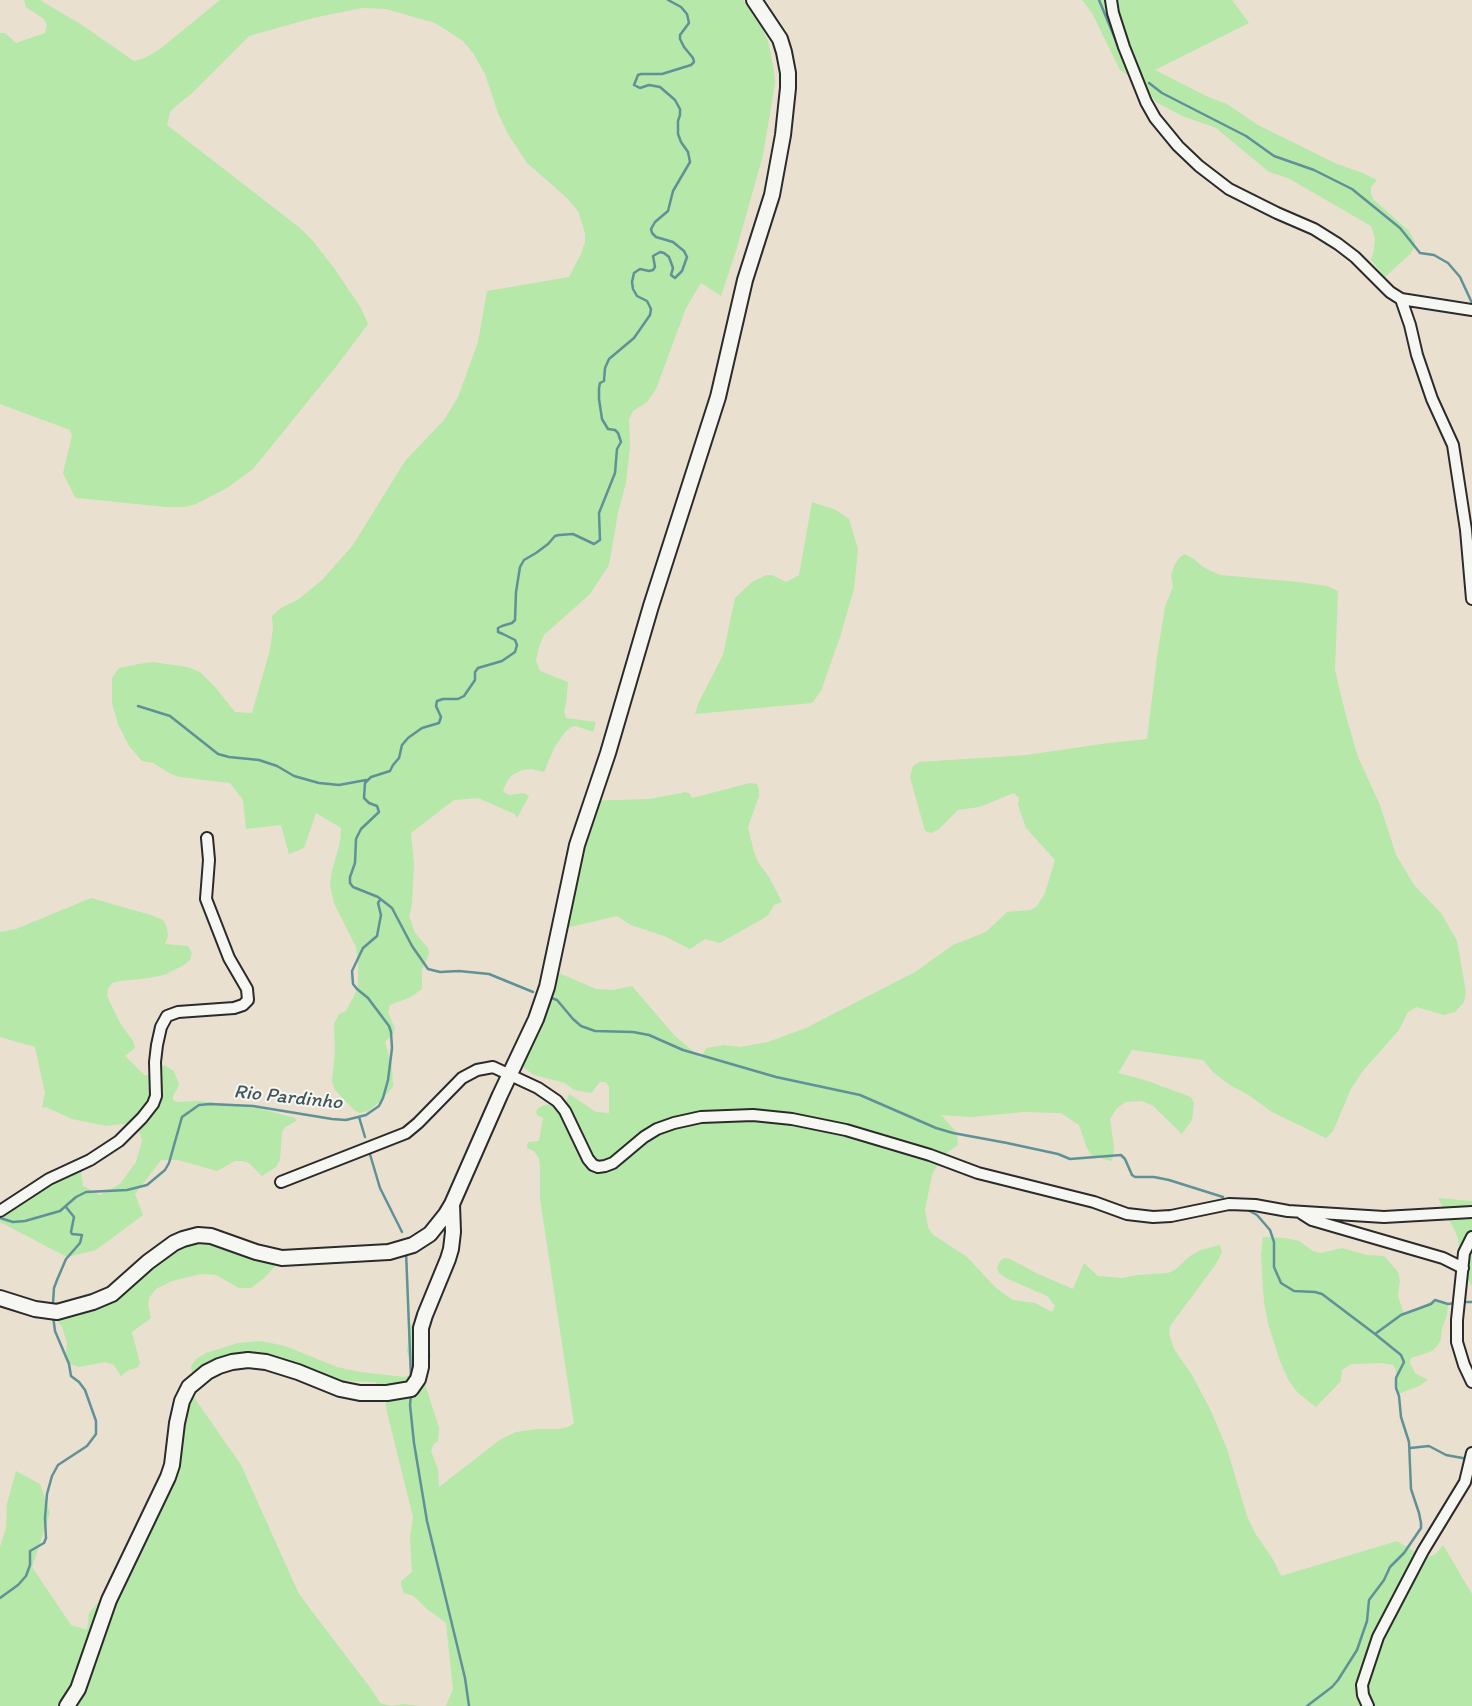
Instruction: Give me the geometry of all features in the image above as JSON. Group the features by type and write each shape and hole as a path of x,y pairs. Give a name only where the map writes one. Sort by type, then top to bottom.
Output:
{"main road":[{"path":"0,1298 35,1309 57,1312 93,1302 112,1294 148,1262 174,1243 198,1235 211,1236 256,1252 282,1258 396,1251 413,1245 430,1234 452,1204 536,1019 547,987 577,845 608,754 648,615 718,397 744,280 772,195 783,135 788,73 780,39 754,0"},
{"path":"67,1706 78,1689 109,1600 168,1477 172,1465 177,1423 182,1401 189,1387 207,1372 219,1366 248,1360 266,1362 298,1372 340,1389 360,1393 387,1393 410,1389 418,1379 421,1367 422,1328 425,1314 451,1249 453,1232 452,1204"}],"street":[{"path":"1111,0 1113,13 1124,47 1146,102 1155,118 1178,146 1199,166 1229,189 1314,229 1338,244 1390,292 1401,299 1472,310"},
{"path":"1401,299 1432,399 1453,445 1466,530 1472,599"},
{"path":"0,1211 49,1179 90,1160 119,1141 142,1118 153,1104 156,1096 155,1062 157,1045 167,1016 178,1012 234,1008 243,1005 248,1000 247,989 229,958 206,899 209,860 207,838"},
{"path":"281,1182 412,1129 462,1078 487,1067 493,1067 538,1088 557,1100 565,1111 588,1159 593,1165 598,1167 613,1163 644,1137 674,1123 701,1117 753,1116 792,1119 846,1130 930,1155 978,1173 1094,1202 1127,1214 1153,1217 1171,1216 1229,1204 1255,1205 1298,1212 1384,1217 1472,1212"},
{"path":"1298,1212 1312,1220 1443,1258 1463,1268"},
{"path":"1472,1238 1464,1253 1458,1306 1457,1342 1464,1366 1472,1382"},
{"path":"1368,1706 1363,1695 1362,1685 1378,1638 1423,1552 1465,1482 1472,1453"}],"green space":[{"path":"24,0 40,0 82,25 134,61 145,58 160,49 220,0 743,0 762,28 768,41 775,83 763,155 736,251 721,296 701,283 686,308 656,389 647,402 633,411 629,419 630,446 626,483 618,513 609,565 590,594 544,635 539,647 536,660 540,671 568,682 564,711 566,718 596,722 593,732 576,726 571,727 565,732 554,748 544,772 532,769 522,770 512,775 503,790 505,793 510,795 524,793 529,796 517,818 515,814 478,798 454,800 411,833 414,864 412,904 409,916 415,933 428,948 429,954 422,970 422,989 411,997 390,1005 388,1012 395,1029 385,1042 392,1067 393,1086 382,1100 368,1111 359,1113 354,1110 335,1090 332,1081 335,1052 334,1024 339,1014 346,1011 358,984 356,947 334,903 330,886 332,870 340,843 341,828 316,813 304,848 289,854 281,825 246,829 243,800 230,783 180,777 153,763 142,761 129,746 118,724 112,703 112,678 119,668 139,664 153,662 187,667 200,672 235,712 252,713 270,650 273,628 272,616 281,608 299,599 322,580 353,545 405,461 444,420 458,397 478,342 487,291 569,277 585,242 583,226 578,211 567,198 527,163 508,134 498,113 485,74 473,53 463,41 435,23 386,9 362,8 313,18 249,36 191,94 170,112 167,125 300,228 334,268 361,308 368,324 253,469 227,488 196,504 184,507 166,507 77,498 63,473 72,436 70,430 0,404 0,33 5,33 16,43 45,33 47,25 44,19 26,7"},
{"path":"1082,0 1232,0 1249,23 1155,70 1206,96 1227,104 1258,125 1337,164 1377,180 1371,187 1371,194 1374,200 1409,231 1415,242 1415,246 1410,254 1385,277 1371,260 1375,238 1371,226 1288,178 1269,172 1216,128 1180,115 1156,102 1147,90 1136,85 1135,80 1120,70 1092,13"},
{"path":"812,502 836,510 849,519 858,549 854,589 821,691 812,703 695,714 699,702 723,655 735,598 752,582 766,575 772,575 786,582 799,575"},
{"path":"1185,554 1203,567 1220,575 1298,582 1327,586 1338,591 1335,670 1358,757 1380,805 1396,855 1414,885 1441,913 1457,941 1466,992 1464,1002 1455,1012 1444,1015 1416,1007 1408,1012 1399,1030 1362,1072 1351,1089 1333,1131 1326,1138 1272,1112 1214,1073 1203,1060 1132,1050 1118,1073 1145,1080 1191,1097 1194,1103 1192,1120 1182,1134 1152,1105 1141,1101 1126,1102 1117,1108 1110,1119 1114,1147 1112,1161 1092,1156 1087,1148 1079,1125 1061,1113 1024,1112 971,1117 941,1115 957,1133 958,1145 945,1154 932,1175 925,1210 928,1227 932,1234 967,1257 996,1288 1013,1300 1035,1303 1052,1312 1055,1306 1047,1296 1008,1279 999,1273 997,1267 1001,1260 1004,1258 1010,1259 1073,1289 1084,1263 1098,1276 1122,1278 1168,1273 1175,1270 1190,1256 1201,1250 1220,1245 1222,1252 1216,1264 1170,1326 1169,1334 1174,1349 1192,1375 1211,1411 1227,1449 1247,1516 1255,1533 1274,1561 1281,1576 1397,1541 1425,1558 1436,1554 1443,1545 1472,1594 1472,1706 446,1706 453,1689 446,1623 427,1609 414,1596 404,1593 401,1585 401,1581 412,1572 410,1537 413,1517 381,1387 375,1382 343,1381 262,1352 238,1356 198,1377 192,1372 191,1366 196,1359 206,1353 238,1343 261,1341 285,1346 337,1367 360,1372 405,1377 410,1375 411,1368 407,1351 410,1326 418,1317 431,1355 424,1376 439,1428 438,1441 433,1445 431,1451 438,1469 439,1487 501,1439 516,1432 558,1429 568,1427 574,1423 540,1199 539,1158 534,1151 527,1148 528,1142 539,1141 543,1118 537,1115 538,1108 544,1105 558,1104 564,1107 569,1094 596,1112 609,1113 609,1086 605,1082 600,1082 591,1093 574,1090 565,1083 534,1075 513,1060 547,971 561,974 596,989 613,990 632,986 675,1036 701,1058 706,1048 724,1045 740,1047 768,1042 806,1028 915,972 953,945 986,932 1007,912 1031,910 1037,906 1045,893 1055,860 1026,828 1018,805 1019,798 1014,793 979,807 958,810 938,830 931,833 925,831 910,777 913,766 919,762 1027,755 1147,739 1165,607 1173,587 1171,576 1175,564"},
{"path":"750,783 757,784 759,790 759,796 748,827 754,852 782,902 774,905 769,914 764,918 720,943 705,939 690,949 664,936 631,925 617,916 554,929 567,852 583,801 650,799 686,792 692,798"},
{"path":"91,898 163,920 167,927 168,936 165,944 188,946 192,953 190,960 184,965 164,975 112,983 108,989 107,996 120,1023 133,1041 135,1048 125,1056 144,1075 154,1075 164,1065 174,1071 179,1085 173,1100 177,1102 199,1101 258,1108 295,1118 296,1121 285,1127 282,1132 280,1160 276,1167 262,1176 249,1163 243,1161 235,1161 217,1171 178,1160 161,1160 135,1194 143,1215 96,1250 67,1257 0,1222 0,1204 10,1208 26,1200 31,1191 77,1169 81,1171 83,1186 100,1195 120,1184 136,1162 142,1141 139,1130 131,1123 106,1126 72,1119 46,1107 42,1108 45,1093 35,1047 0,1037 0,932 16,929"},
{"path":"1438,1198 1472,1201 1472,1286 1462,1270 1458,1238"},
{"path":"1263,1237 1299,1241 1313,1251 1321,1253 1342,1248 1367,1255 1384,1256 1398,1272 1400,1281 1398,1296 1403,1311 1406,1314 1432,1301 1440,1300 1448,1303 1447,1315 1438,1345 1432,1351 1411,1358 1410,1363 1415,1373 1428,1380 1419,1386 1398,1394 1395,1385 1396,1370 1393,1365 1381,1363 1351,1364 1342,1370 1341,1381 1316,1407 1298,1393 1289,1381 1280,1361 1269,1327 1264,1303 1261,1255"},
{"path":"188,1240 208,1241 257,1259 279,1262 264,1278 251,1288 239,1288 216,1275 201,1274 172,1281 156,1289 149,1298 148,1305 151,1318 132,1332 140,1363 138,1367 127,1371 121,1376 114,1365 105,1362 79,1367 68,1363 67,1343 62,1327 47,1308 94,1301"},
{"path":"189,1390 241,1465 298,1592 380,1703 392,1706 0,1706 0,1547 6,1528 7,1504 16,1471 40,1484 50,1513 32,1567 71,1625 87,1630 89,1613 108,1591 146,1507 164,1477"},
{"path":"403,1704 421,1706 392,1706"}],"waterway":[{"name":"Rio Pardinho","path":"533,992 489,974 459,971 440,972 428,969 412,946 392,908 378,897 353,887 350,883 350,877 355,863 356,839 361,829 379,812 377,806 369,803 364,798 365,783 371,777 390,771 399,758 402,745 408,738 422,728 439,723 441,717 436,706 437,701 458,699 464,696 475,680 475,672 478,668 502,661 515,652 517,645 515,640 498,632 498,628 515,620 516,592 520,567 524,560 548,544 555,536 573,534 594,544 600,540 599,513 615,473 617,449 621,442 618,433 615,430 608,429 602,419 599,399 600,383 604,381 605,368 609,359 634,338 650,315 651,309 647,301 637,296 633,289 634,273 640,269 653,270 655,267 653,256 660,252 669,257 673,268 671,275 675,278 682,271 687,257 684,251 673,242 656,237 651,229 655,222 668,211 673,191 690,162 688,152 678,134 680,109 675,100 660,87 649,85 640,88 634,85 638,75 662,74 691,65 694,62 680,39 680,35 689,23 687,14 681,7 668,0"},
{"path":"1099,0 1126,65"},
{"path":"1149,83 1162,93 1246,136 1274,156 1314,170 1352,189 1400,228 1420,253 1434,255 1448,263 1460,277 1472,303"},
{"path":"138,706 170,716 218,754 259,760 277,766 294,776 319,783 339,785 366,780"},
{"name":"Rio Pardinho","path":"0,1218 13,1222 25,1221 60,1211 76,1197 86,1192 127,1190 147,1185 165,1170 169,1163 182,1117 199,1105 253,1106 346,1120 366,1115 379,1106 388,1080 392,1048 391,1032 389,1026 368,998 353,984 352,971 363,948 377,936 381,915 378,903 380,900"},
{"path":"549,997 557,1000 581,1026 595,1031 633,1032 649,1035 683,1050 776,1077 860,1095 936,1128 953,1133 1058,1154 1070,1159 1121,1155 1135,1177 1154,1177 1169,1180 1223,1197"},
{"path":"359,1117 365,1137"},
{"path":"369,1151 380,1188 402,1232"},
{"path":"53,1303 54,1288 57,1280 66,1259 80,1243 82,1235 72,1234 74,1217 66,1207"},
{"path":"1244,1208 1257,1215 1270,1230 1274,1242 1274,1267 1281,1283 1294,1291 1322,1294 1401,1355 1404,1362 1396,1378 1396,1388 1399,1396 1401,1417 1409,1442 1411,1489 1419,1513 1421,1528 1404,1553 1390,1567 1384,1580 1369,1600 1367,1621 1357,1650 1338,1680 1332,1687 1307,1706"},
{"path":"406,1251 411,1377"},
{"path":"1375,1334 1401,1315 1431,1304 1435,1300 1448,1304 1456,1303"},
{"path":"1466,1302 1472,1302"},
{"path":"0,1598 18,1585 26,1576 30,1565 30,1551 44,1543 46,1538 47,1494 52,1476 58,1465 87,1446 96,1434 96,1421 85,1390 71,1376 69,1364 55,1331 53,1316"},
{"path":"411,1394 410,1405 414,1443 427,1521 465,1678 469,1706"},
{"path":"1410,1448 1429,1446 1446,1455 1468,1459"}]}
